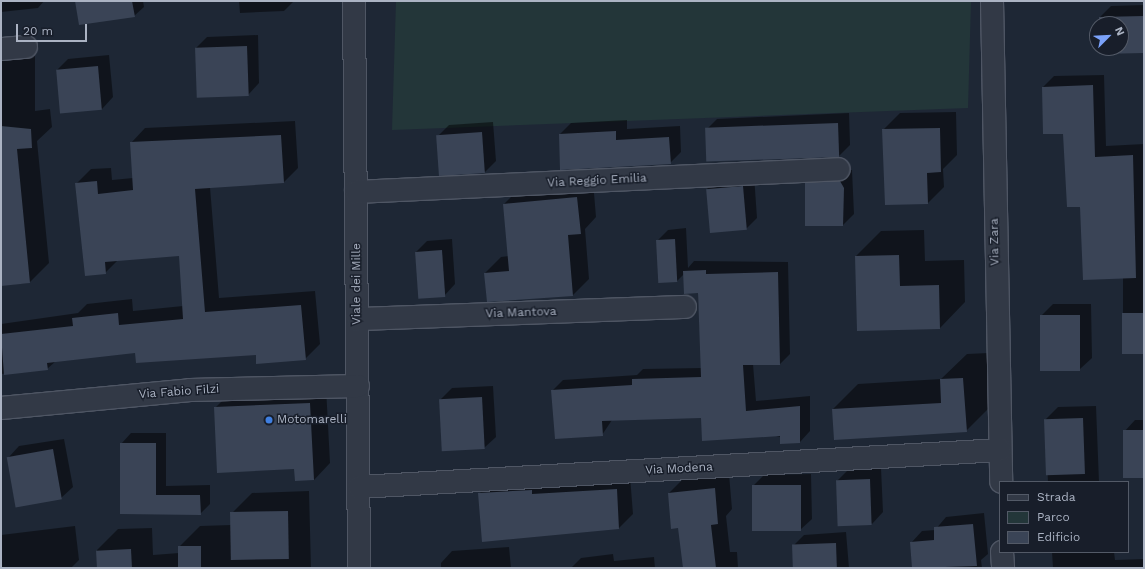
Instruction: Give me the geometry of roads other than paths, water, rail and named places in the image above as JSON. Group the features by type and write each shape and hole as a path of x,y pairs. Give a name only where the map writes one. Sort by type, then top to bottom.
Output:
{"street":[{"name":"Viale dei Mille","path":"354,1 359,568"},
{"name":"Via Zara","path":"992,1 1001,481"},
{"path":"1,49 26,47"},
{"name":"Via Reggio Emilia","path":"356,192 838,169"},
{"name":"Via Mantova","path":"358,319 685,307"},
{"name":"Via Fabio Filzi","path":"1,408 190,390 358,386"},
{"name":"Via Modena","path":"358,487 1000,450"},
{"path":"1002,553 1003,568"}],"place":[{"name":"Motomarelli","path":"269,420"}]}
